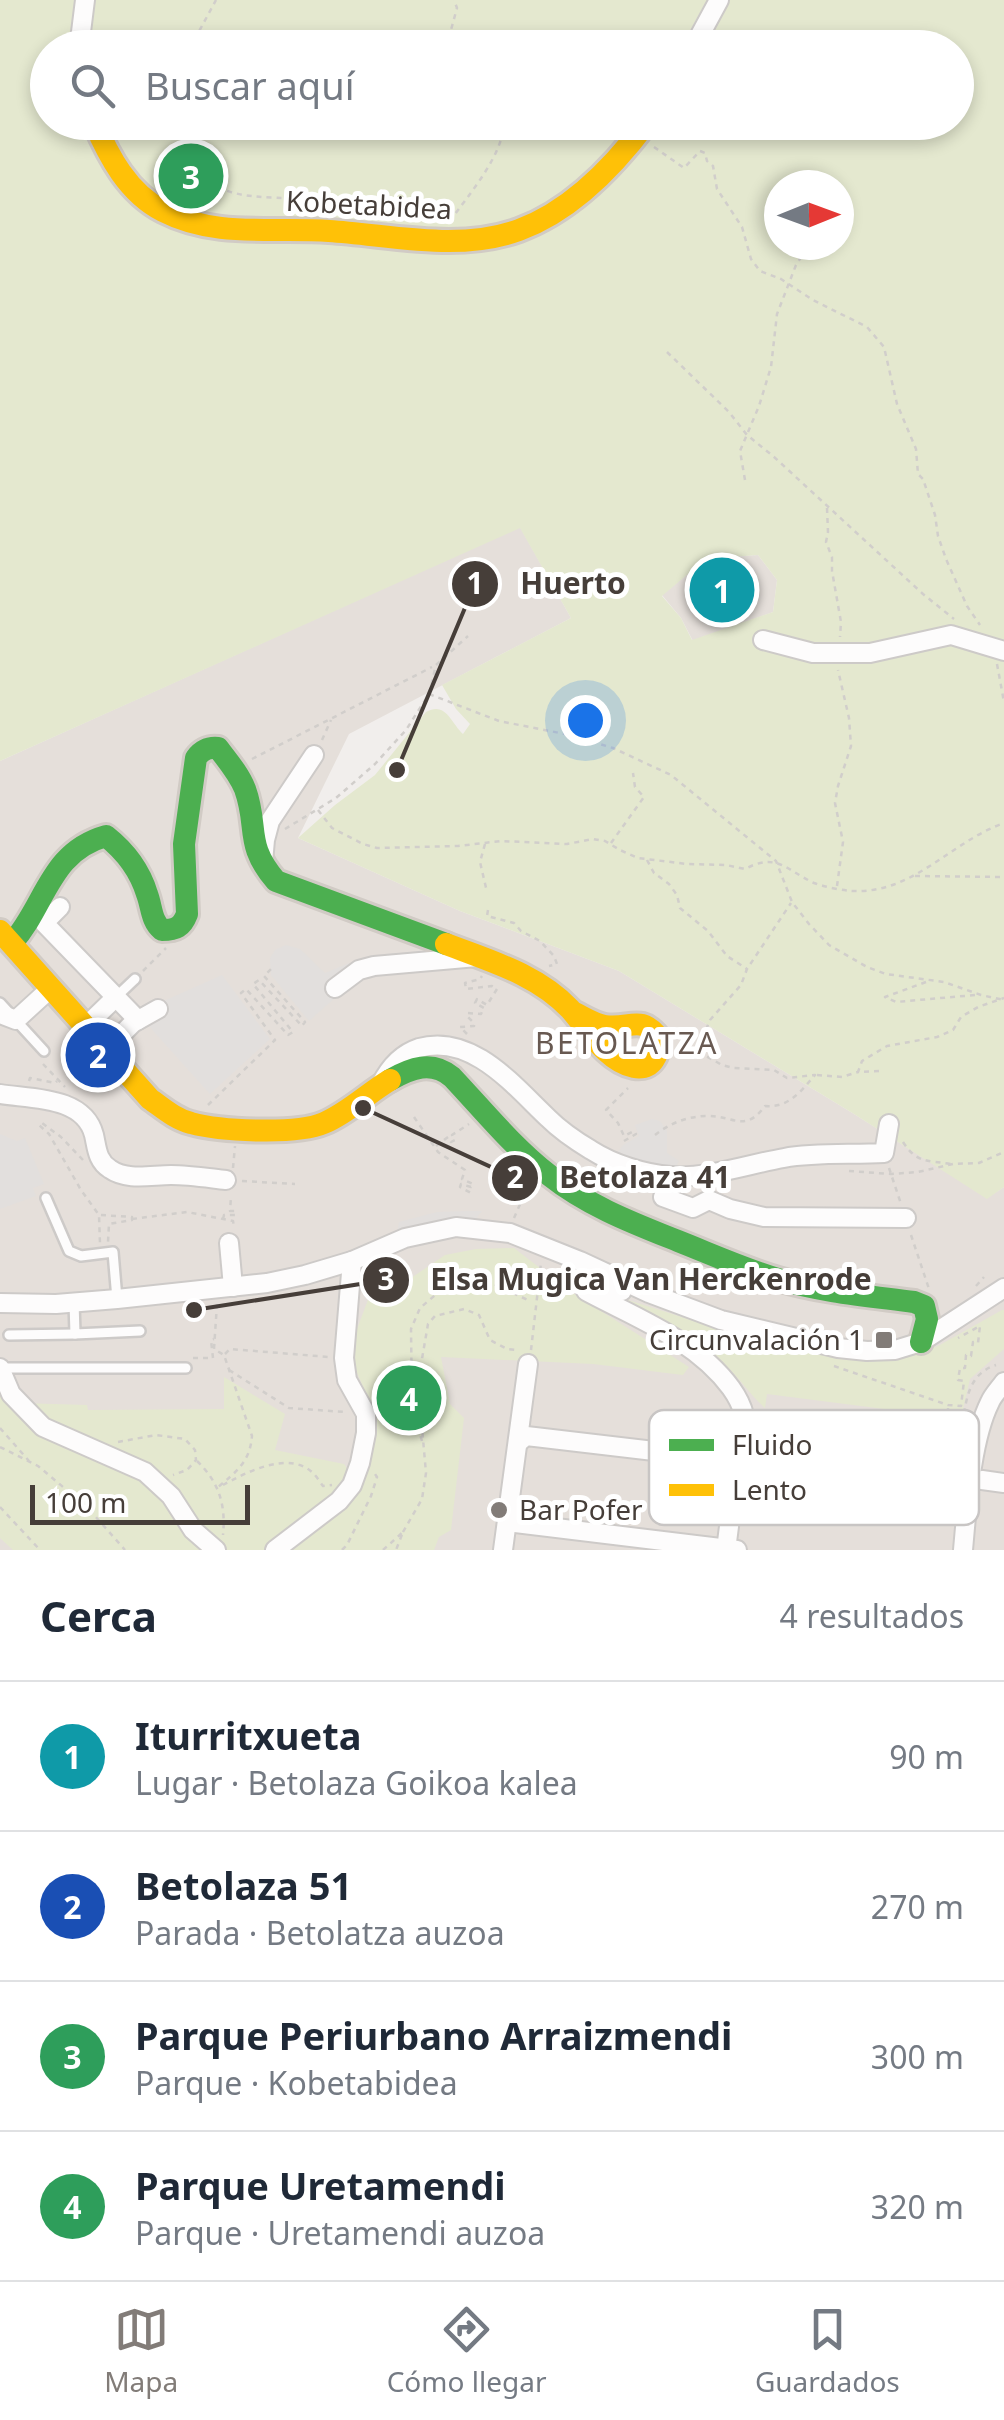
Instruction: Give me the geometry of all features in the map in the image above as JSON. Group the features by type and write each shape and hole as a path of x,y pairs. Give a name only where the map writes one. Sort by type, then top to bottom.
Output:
{"street":[{"path":"81,30 84,0"},
{"path":"702,30 718,0"},
{"name":"Kobetabidea","path":"104,140 137,192 160,210 183,220 217,228 491,238 538,222 585,186 633,140"},
{"path":"762,640 814,653 870,653 951,635 998,650"},
{"path":"264,856 254,853 245,790 218,748 209,746 196,758 184,844 187,914 183,924 174,930 162,930 155,924 140,875 119,846 106,836 92,838 60,864 20,934 6,937 150,1100 179,1119 208,1125 302,1130 326,1123 381,1084 419,1067 435,1066 448,1073 541,1168 574,1194 630,1224 766,1276 924,1306 927,1319 921,1342"},
{"path":"314,755 270,821 264,856 276,881 534,980 574,1013"},
{"path":"60,906 44,923 138,1020"},
{"path":"335,988 359,970 374,966 484,964"},
{"path":"8,1017 51,988"},
{"path":"85,1027 116,997"},
{"path":"106,1050 138,1020 158,1009"},
{"path":"381,1084 387,1072 408,1052 429,1046 456,1048 495,1068 552,1122 591,1150 634,1169 672,1176 788,1157 884,1153 895,1128"},
{"path":"0,1094 52,1100 85,1117 92,1126 102,1163 112,1171 128,1176 229,1180"},
{"path":"663,1197 694,1208"},
{"path":"682,1242 694,1208 708,1200 764,1217 906,1218"},
{"path":"0,1303 117,1299 304,1275 352,1261 405,1238 456,1227 508,1232 649,1292 744,1327 838,1348 896,1350 921,1342 1004,1288"},
{"path":"225,1288 229,1243"},
{"path":"275,1550 326,1513 352,1485 364,1448 366,1414 347,1380 344,1358 352,1261"},
{"path":"696,1310 675,1309 594,1282 584,1284 586,1290 658,1328 710,1365 742,1410"},
{"path":"503,1550 519,1442 523,1357"},
{"path":"0,1368 12,1394 42,1426 145,1472 171,1496 194,1530 218,1550"},
{"path":"979,1448 997,1401 1000,1374"},
{"path":"519,1442 526,1436 649,1450"},
{"path":"979,1489 1004,1482"},
{"path":"506,1522 737,1550"},
{"path":"726,1550 727,1525"},
{"path":"963,1550 967,1525"}],"lane":[{"path":"116,997 135,979"},
{"path":"0,1003 8,1017 44,1051"},
{"path":"46,1198 69,1252 81,1256 113,1252 117,1299"},
{"path":"74,1302 75,1334"},
{"path":"9,1335 140,1331"},
{"path":"0,1368 185,1363"}],"path":[{"path":"200,30 216,0"},
{"path":"451,30 457,8 454,0"},
{"path":"181,140 196,169 217,188 246,196 328,201 396,218"},
{"path":"453,235 500,140"},
{"path":"648,140 684,168 700,152 706,153 717,189 742,227 751,259 760,271 867,326 878,337 884,347 897,404 916,449 918,474 936,515 946,559 966,606 987,634 973,628"},
{"path":"746,480 740,451 771,368 778,314 799,260"},
{"path":"666,352 729,412 746,435 959,622"},
{"path":"826,505 826,542 832,557 841,622 838,671 851,746 835,803 843,842 837,888"},
{"path":"233,768 436,665 468,636"},
{"path":"998,650 1004,702"},
{"path":"264,856 375,764 406,730 429,694 436,665"},
{"path":"429,694 499,721 613,748 672,775 776,861 817,884 850,890 880,889 922,873 952,851 1004,823"},
{"path":"314,755 333,718"},
{"path":"610,844 644,797 635,787 633,773"},
{"path":"318,810 332,828 377,848 501,841 567,844 593,839 647,859 687,864 726,864 744,869 758,862 776,861"},
{"path":"486,843 480,862 486,892"},
{"path":"647,859 654,873 677,895 680,908 708,931 727,956 746,968"},
{"path":"776,861 792,902 829,945 848,957 886,974 944,982 1002,999"},
{"path":"913,876 1004,877"},
{"path":"792,902 746,968 741,985 710,1020 696,1051 722,1066 774,1070 787,1078 842,1077 879,1071"},
{"path":"488,910 487,916 514,924 540,941 557,964"},
{"path":"135,979 167,947"},
{"path":"457,1036 468,1039 460,1026 474,1026 468,1013 480,1014 484,1008 475,1003 477,1000 487,1005 497,989 466,989 465,983 480,979 484,964"},
{"path":"202,1111 276,1040 240,993 246,989 288,1035 293,1032 253,984 260,980 302,1026 306,1022 264,976 272,968"},
{"path":"928,981 884,997 896,1002 981,995"},
{"path":"858,1072 862,1061 887,1046 938,1037 954,1030 961,1017 1002,999"},
{"path":"655,1134 686,1118 711,1116 745,1122 765,1106 776,1107 795,1098 816,1075"},
{"path":"624,1141 636,1134 634,1130 624,1136 618,1122 606,1110 628,1088"},
{"path":"414,1117 434,1147 466,1170 462,1179 471,1187 460,1187 471,1193"},
{"path":"84,1161 61,1136 42,1122 39,1125 99,1215 100,1244"},
{"path":"434,1147 448,1137 451,1142 455,1140 452,1134 462,1128"},
{"path":"895,1128 911,1154 921,1160 978,1163 1004,1152"},
{"path":"108,1253 109,1224 188,1212 222,1220 224,1215 235,1214 230,1211 226,1176 233,1176 235,1140"},
{"path":"884,1153 932,1300"},
{"path":"891,1174 953,1164"},
{"path":"508,1232 541,1168"},
{"path":"229,1180 295,1184"},
{"path":"99,1215 132,1218"},
{"path":"533,1335 543,1247"},
{"path":"424,1446 412,1406 411,1330 420,1308 440,1291 465,1281 487,1281 530,1301"},
{"path":"218,1488 241,1468 251,1449 252,1436 224,1355 214,1349 225,1288"},
{"path":"396,1550 422,1499 426,1473 418,1382 428,1324 435,1316 464,1309 480,1315 490,1340 523,1357"},
{"path":"830,1357 834,1368 961,1406 964,1381 958,1380 960,1368 965,1368 966,1355 972,1356 980,1326 959,1339 955,1332"},
{"path":"185,1363 213,1358 211,1340 215,1339"},
{"path":"224,1355 230,1349 344,1358"},
{"path":"965,1410 970,1385 990,1366 1000,1374"},
{"path":"228,1369 290,1408 366,1414"},
{"path":"948,1405 948,1410"},
{"path":"0,1428 30,1462"},
{"path":"92,1449 156,1435 185,1439 218,1488 224,1508 218,1550"},
{"path":"0,1447 38,1466 87,1507 125,1550"},
{"path":"154,1480 187,1470 196,1460"},
{"path":"218,1488 273,1464 303,1466 323,1486 338,1485"},
{"path":"342,1550 371,1496 377,1476 368,1466"},
{"path":"0,1508 40,1550"},
{"path":"383,1550 403,1532"}],"shaded area":[{"path":"520,527 571,618 349,734 298,838 460,911 619,971 987,1198 1004,1187 1004,1550 0,1550 0,761"},
{"path":"758,555 777,580 773,612 693,641 662,595 695,568 731,557"},
{"path":"286,945 300,949 325,973 349,963 355,980 309,1021 271,975 270,958 275,950"},
{"path":"222,975 270,1039 210,1094 137,1013"},
{"path":"652,1119 660,1121 667,1131 667,1153 679,1161 669,1180 610,1163 623,1145 639,1136 635,1125"},
{"path":"0,1134 17,1141 25,1138 44,1184 33,1188 36,1196 0,1209"},
{"path":"482,1211 474,1221 397,1234 399,1222 437,1212"}],"green space":[{"path":"0,0 707,0 690,30 30,30 30,140 974,140 974,30 709,30 726,0 1004,0 1004,1187 987,1199 619,971 460,911 298,838 375,775 426,712 443,711 463,734 470,724 442,685 571,618 520,528 0,761","holes":["758,555 777,580 773,612 692,640 681,618 662,596 695,568 731,557"]},
{"path":"514,1248 571,1292 689,1367 683,1375 593,1364 441,1357 450,1404 464,1418 451,1530 439,1537 434,1550 13,1550 0,1538 0,1368 20,1403 87,1405 88,1410 224,1409 224,1377 285,1414 275,1450 344,1464 360,1487 374,1412 351,1359 357,1329 374,1284 386,1295 445,1255"},
{"path":"626,1302 707,1325 847,1355 887,1359 938,1346 1004,1310 1004,1349 970,1379 961,1410 892,1410 767,1394 765,1408 715,1356"}],"traffic: fast":[{"path":"12,943 60,867 72,854 106,836 136,869 158,926 167,930 181,925 187,914 184,844 196,758 206,750 218,748 243,783 256,846 276,881 446,944"},
{"path":"390,1080 421,1068 444,1072 549,1175 595,1205 644,1227 778,1279 924,1306 927,1319 921,1342"}],"traffic: slow":[{"path":"103,140 113,161 140,194 163,211 203,225 449,241 496,237 538,222 574,199 632,140"},
{"path":"0,931 150,1099 185,1121 238,1130 311,1127 341,1114 390,1080"},
{"path":"446,944 543,986 570,1009 606,1051 624,1064 641,1067 654,1060 658,1037 646,1026 605,1026 575,1013"}],"place":[{"name":"Parque Periurbano Arraizmendi","path":"191,176"},
{"name":"Iturritxueta","path":"722,590"},
{"name":"Huerto","path":"397,770"},
{"name":"Betolaza 51","path":"98,1055"},
{"name":"Betolaza 41","path":"363,1108"},
{"name":"Elsa Mugica Van Herckenrode","path":"194,1310"},
{"name":"Circunvalación 1","path":"884,1340"},
{"name":"Parque Uretamendi","path":"409,1398"},
{"name":"Bar Pofer","path":"499,1510"}],"district":[{"name":"BETOLATZA","path":"627,1044"}]}
